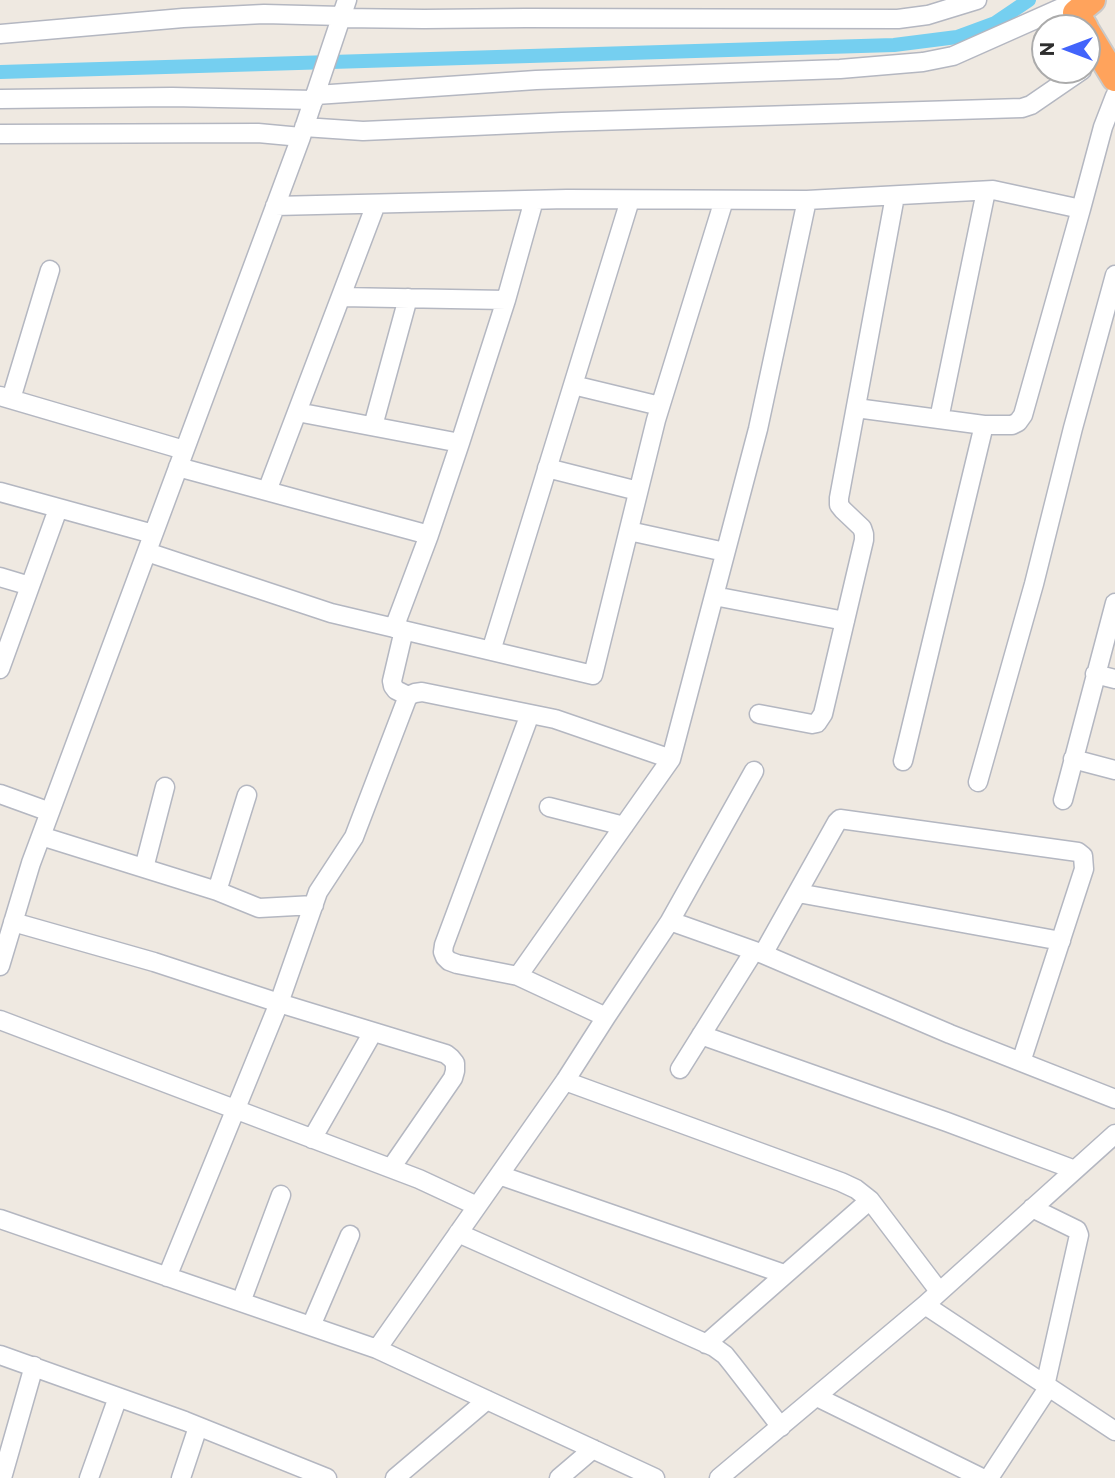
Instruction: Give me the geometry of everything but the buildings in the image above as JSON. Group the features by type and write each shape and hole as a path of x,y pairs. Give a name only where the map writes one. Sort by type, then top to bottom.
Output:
{"street":[{"path":"0,34 183,18 343,11 424,19 898,19 929,15 977,0"},
{"path":"0,966 41,836 317,92 343,11"},
{"path":"0,99 317,92 840,69 923,62 953,56 1031,31"},
{"path":"0,134 363,131 1022,108 1104,72 1103,127 1023,415 1018,422 1012,425 984,425 856,408"},
{"path":"275,206 534,200 807,201 993,190 1082,209"},
{"path":"939,419 986,191"},
{"path":"759,714 811,724 821,719 864,540 862,528 839,505 839,498 895,196"},
{"path":"408,696 396,690 392,681 399,629 506,300 534,200"},
{"path":"491,651 630,200"},
{"path":"146,552 331,613 593,675 660,406 724,200"},
{"path":"518,976 671,759 758,429 807,201"},
{"path":"267,491 376,204"},
{"path":"50,270 6,398 267,491 429,535"},
{"path":"978,782 1034,584 1115,275"},
{"path":"341,297 506,300"},
{"path":"373,426 408,298"},
{"path":"573,385 660,406"},
{"path":"298,412 460,443"},
{"path":"903,761 984,425"},
{"path":"548,468 638,491"},
{"path":"0,492 153,534"},
{"path":"0,669 58,509"},
{"path":"629,530 725,552"},
{"path":"0,577 30,586"},
{"path":"714,596 845,621"},
{"path":"1063,800 1115,603"},
{"path":"1096,674 1115,679"},
{"path":"167,1277 279,1003 323,882 354,837 408,696 422,692 555,719 671,759"},
{"path":"530,714 444,945 444,957 457,964 518,976 606,1017"},
{"path":"1073,760 1115,770"},
{"path":"377,1349 565,1082 670,921 754,771"},
{"path":"144,868 165,787"},
{"path":"0,794 50,812"},
{"path":"217,891 247,795"},
{"path":"549,807 624,826"},
{"path":"680,1069 759,953 840,819 1071,850 1083,856 1084,869 1021,1062"},
{"path":"41,836 217,891 259,908 314,905"},
{"path":"797,893 1061,941"},
{"path":"670,921 759,953 950,1034 1115,1098"},
{"path":"13,922 154,962 446,1054 455,1063 453,1078 391,1168"},
{"path":"0,1020 391,1168 477,1206"},
{"path":"312,1139 373,1032"},
{"path":"701,1035 1075,1170"},
{"path":"565,1082 856,1189 870,1199 939,1291"},
{"path":"719,1478 925,1305 1115,1134"},
{"path":"499,1175 783,1275"},
{"path":"241,1302 281,1195"},
{"path":"706,1344 870,1199"},
{"path":"989,1478 1047,1387 1079,1235 1077,1230 1032,1208"},
{"path":"0,1219 377,1349 655,1478"},
{"path":"458,1234 706,1344 724,1355 780,1427"},
{"path":"312,1326 349,1235"},
{"path":"925,1305 1115,1431"},
{"path":"0,1354 327,1478"},
{"path":"2,1478 34,1366"},
{"path":"89,1478 118,1397"},
{"path":"817,1397 982,1478"},
{"path":"395,1478 487,1400"},
{"path":"181,1478 198,1427"},
{"path":"559,1478 593,1449"}],"waterway":[{"path":"0,72 894,45 957,37 995,23 1029,0"}]}
